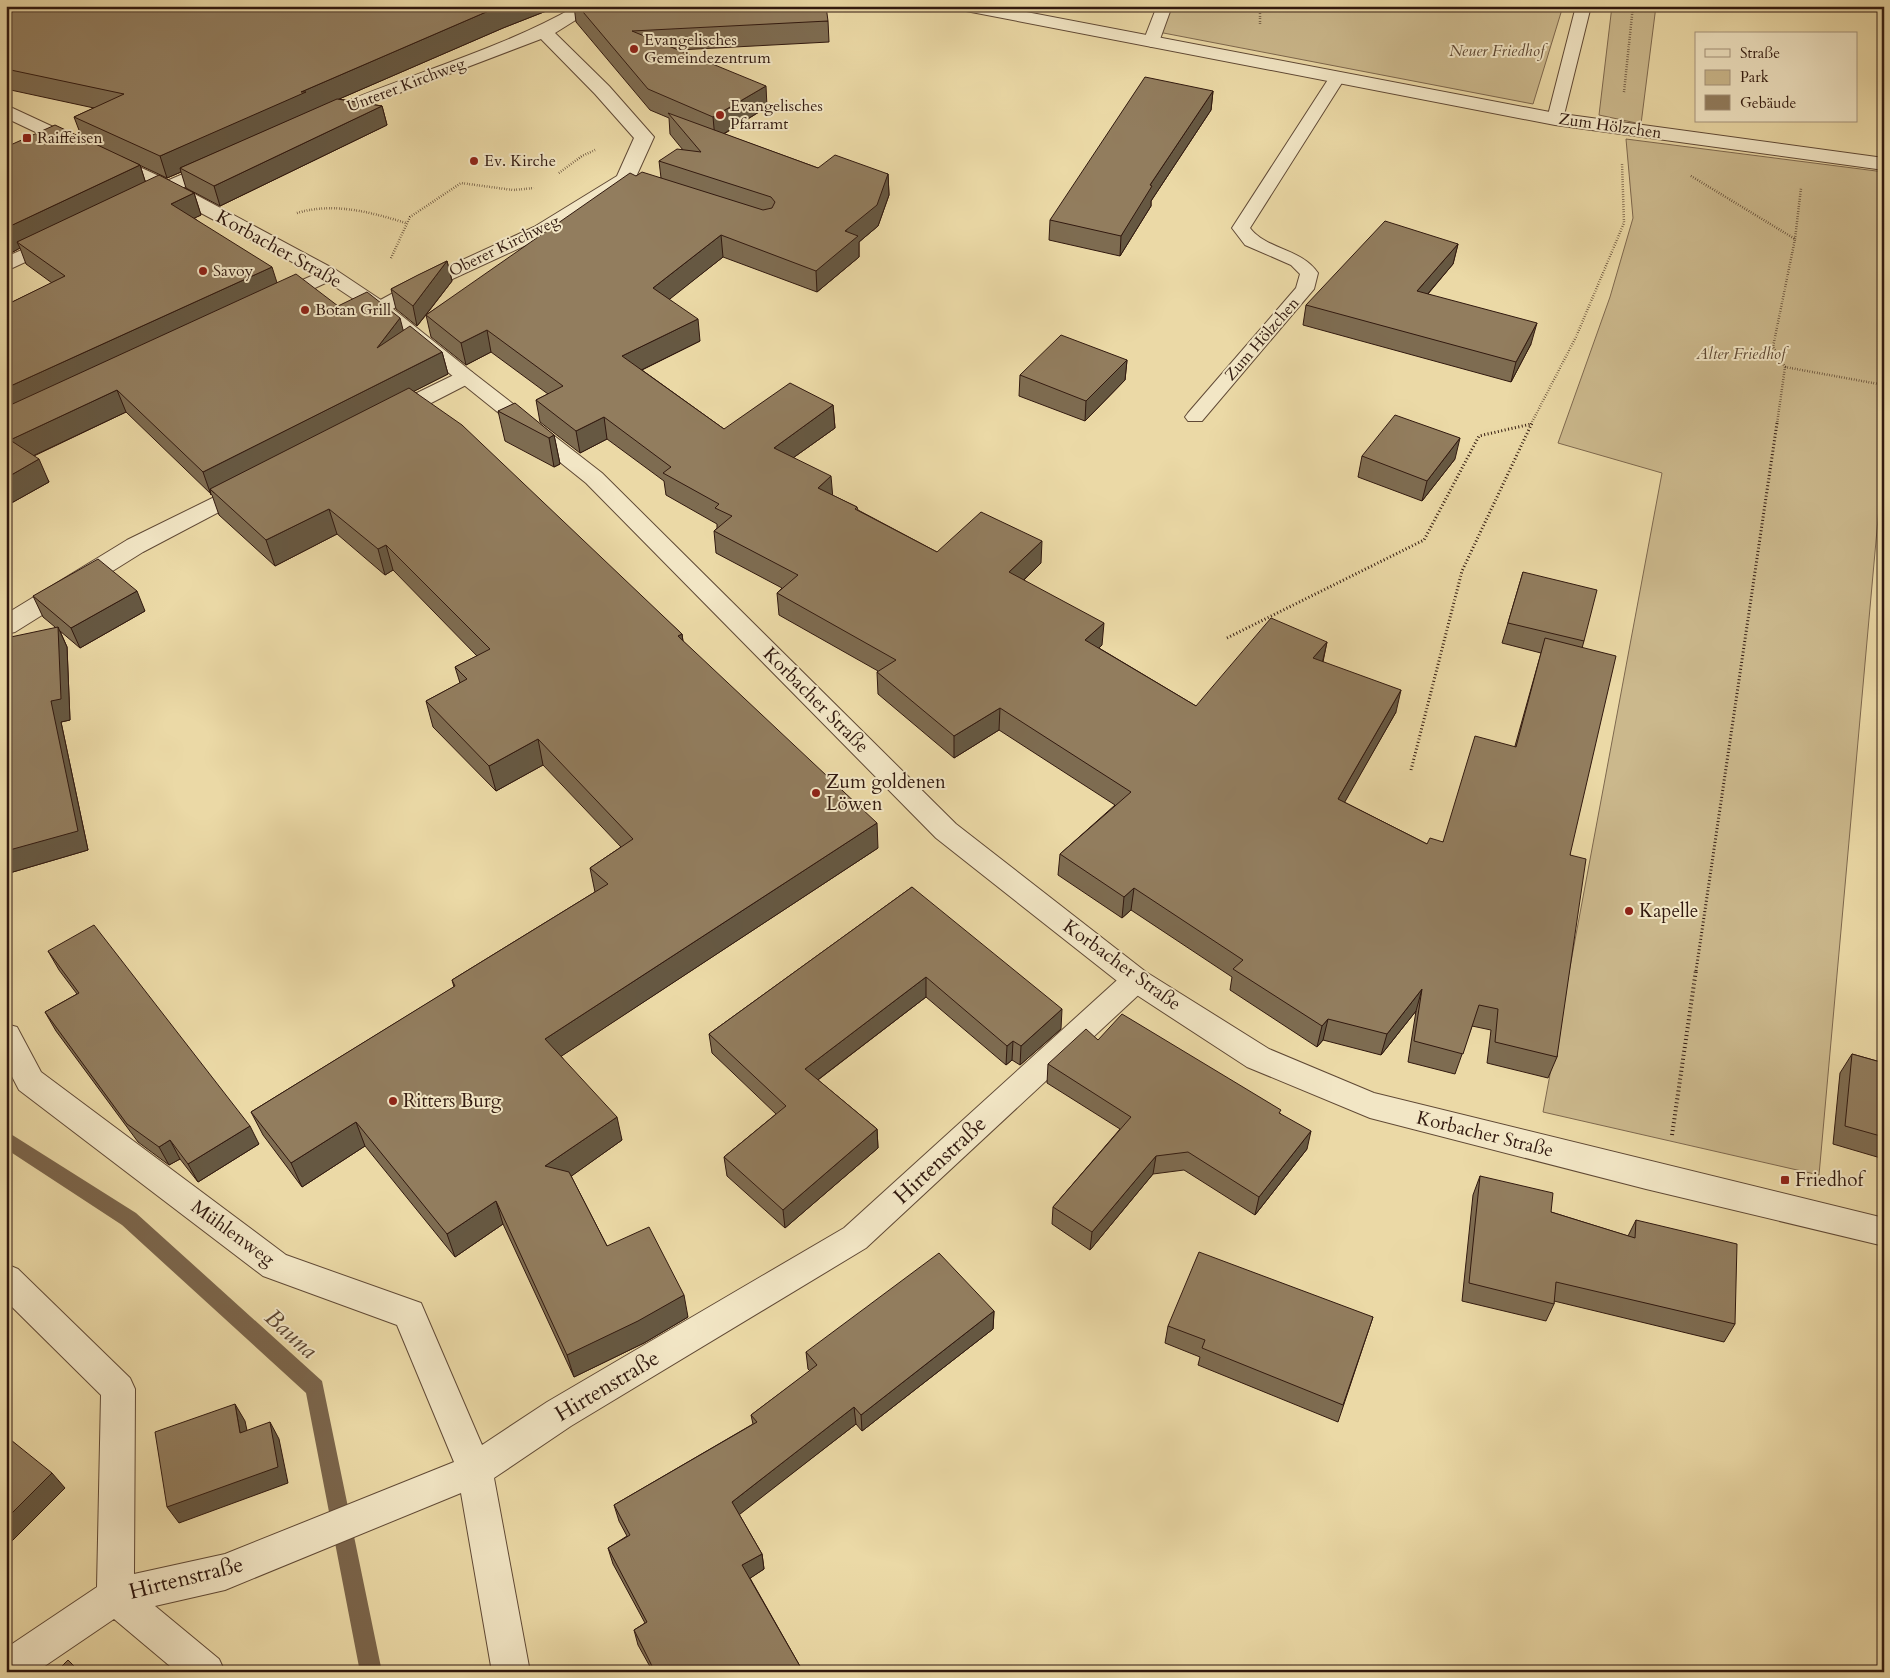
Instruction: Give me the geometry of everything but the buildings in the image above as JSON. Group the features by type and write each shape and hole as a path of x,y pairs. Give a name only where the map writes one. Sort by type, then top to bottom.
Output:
{"street":[{"name":"Unterer Kirchweg","path":"306,126 366,100 544,32 589,6"},
{"name":"Zum Hölzchen","path":"966,6 1555,119 1884,164"},
{"path":"544,32 602,90 644,137"},
{"name":"Korbacher Straße","path":"6,111 167,187 329,274 380,308 464,377 594,478 946,831 1136,980 1258,1058 1370,1105 1646,1175 1884,1232"},
{"name":"Oberer Kirchweg","path":"380,308 415,289 540,232 634,182 644,137"},
{"path":"122,209 167,187 237,157"},
{"path":"6,265 78,230"},
{"path":"257,308 329,274"},
{"path":"366,427 464,377"},
{"path":"6,626 136,546 269,477"},
{"name":"Hirtenstraße","path":"6,1670 115,1596 226,1572 475,1470 559,1414 855,1238 1136,980"},
{"name":"Mühlenweg","path":"6,1036 30,1081 275,1266 409,1314 475,1470 511,1672"},
{"path":"6,1279 118,1389 115,1596 206,1672"}],"lane":[{"path":"1151,42 1165,6"},
{"path":"1555,119 1584,6"},
{"name":"Zum Hölzchen","path":"1195,418 1305,288 1308,273 1297,261 1251,242 1241,228 1337,78"}],"path":[{"path":"1411,770 1462,571 1531,424 1576,337 1624,223 1620,128 1633,6"},
{"path":"556,176 589,153 610,144 644,137"},
{"path":"1686,173 1795,239"},
{"path":"1646,1175 1673,1134 1785,368 1773,347 1795,239 1802,182"},
{"path":"380,308 394,270 389,264 410,217 461,183 513,190 530,190 537,187"},
{"path":"255,234 290,216 321,207 336,208 406,223"},
{"path":"1785,368 1884,385"},
{"path":"1227,638 1424,540 1479,436 1531,424"}],"green space":[{"name":"Neuer Friedhof","path":"1156,6 1563,6 1533,104 1153,31"},
{"path":"1612,6 1656,6 1641,124 1599,115"},
{"name":"Alter Friedhof","path":"1626,139 1884,172 1884,452 1819,1175 1543,1112 1662,473 1558,443 1610,297 1633,218"}],"waterway":[{"name":"Bauna","path":"6,1139 129,1219 315,1388 371,1672"}],"place":[{"name":"Evangelisches Gemeindezentrum","path":"634,49"},
{"name":"Evangelisches Pfarramt","path":"720,115"},
{"name":"Raiffeisen","path":"27,138"},
{"name":"Ev. Kirche","path":"474,161"},
{"name":"Savoy","path":"203,271"},
{"name":"Botan Grill","path":"305,310"},
{"name":"Zum goldenen Löwen","path":"816,793"},
{"name":"Kapelle","path":"1629,911"},
{"name":"Ritters Burg","path":"393,1101"},
{"name":"Friedhof","path":"1785,1180"}]}
